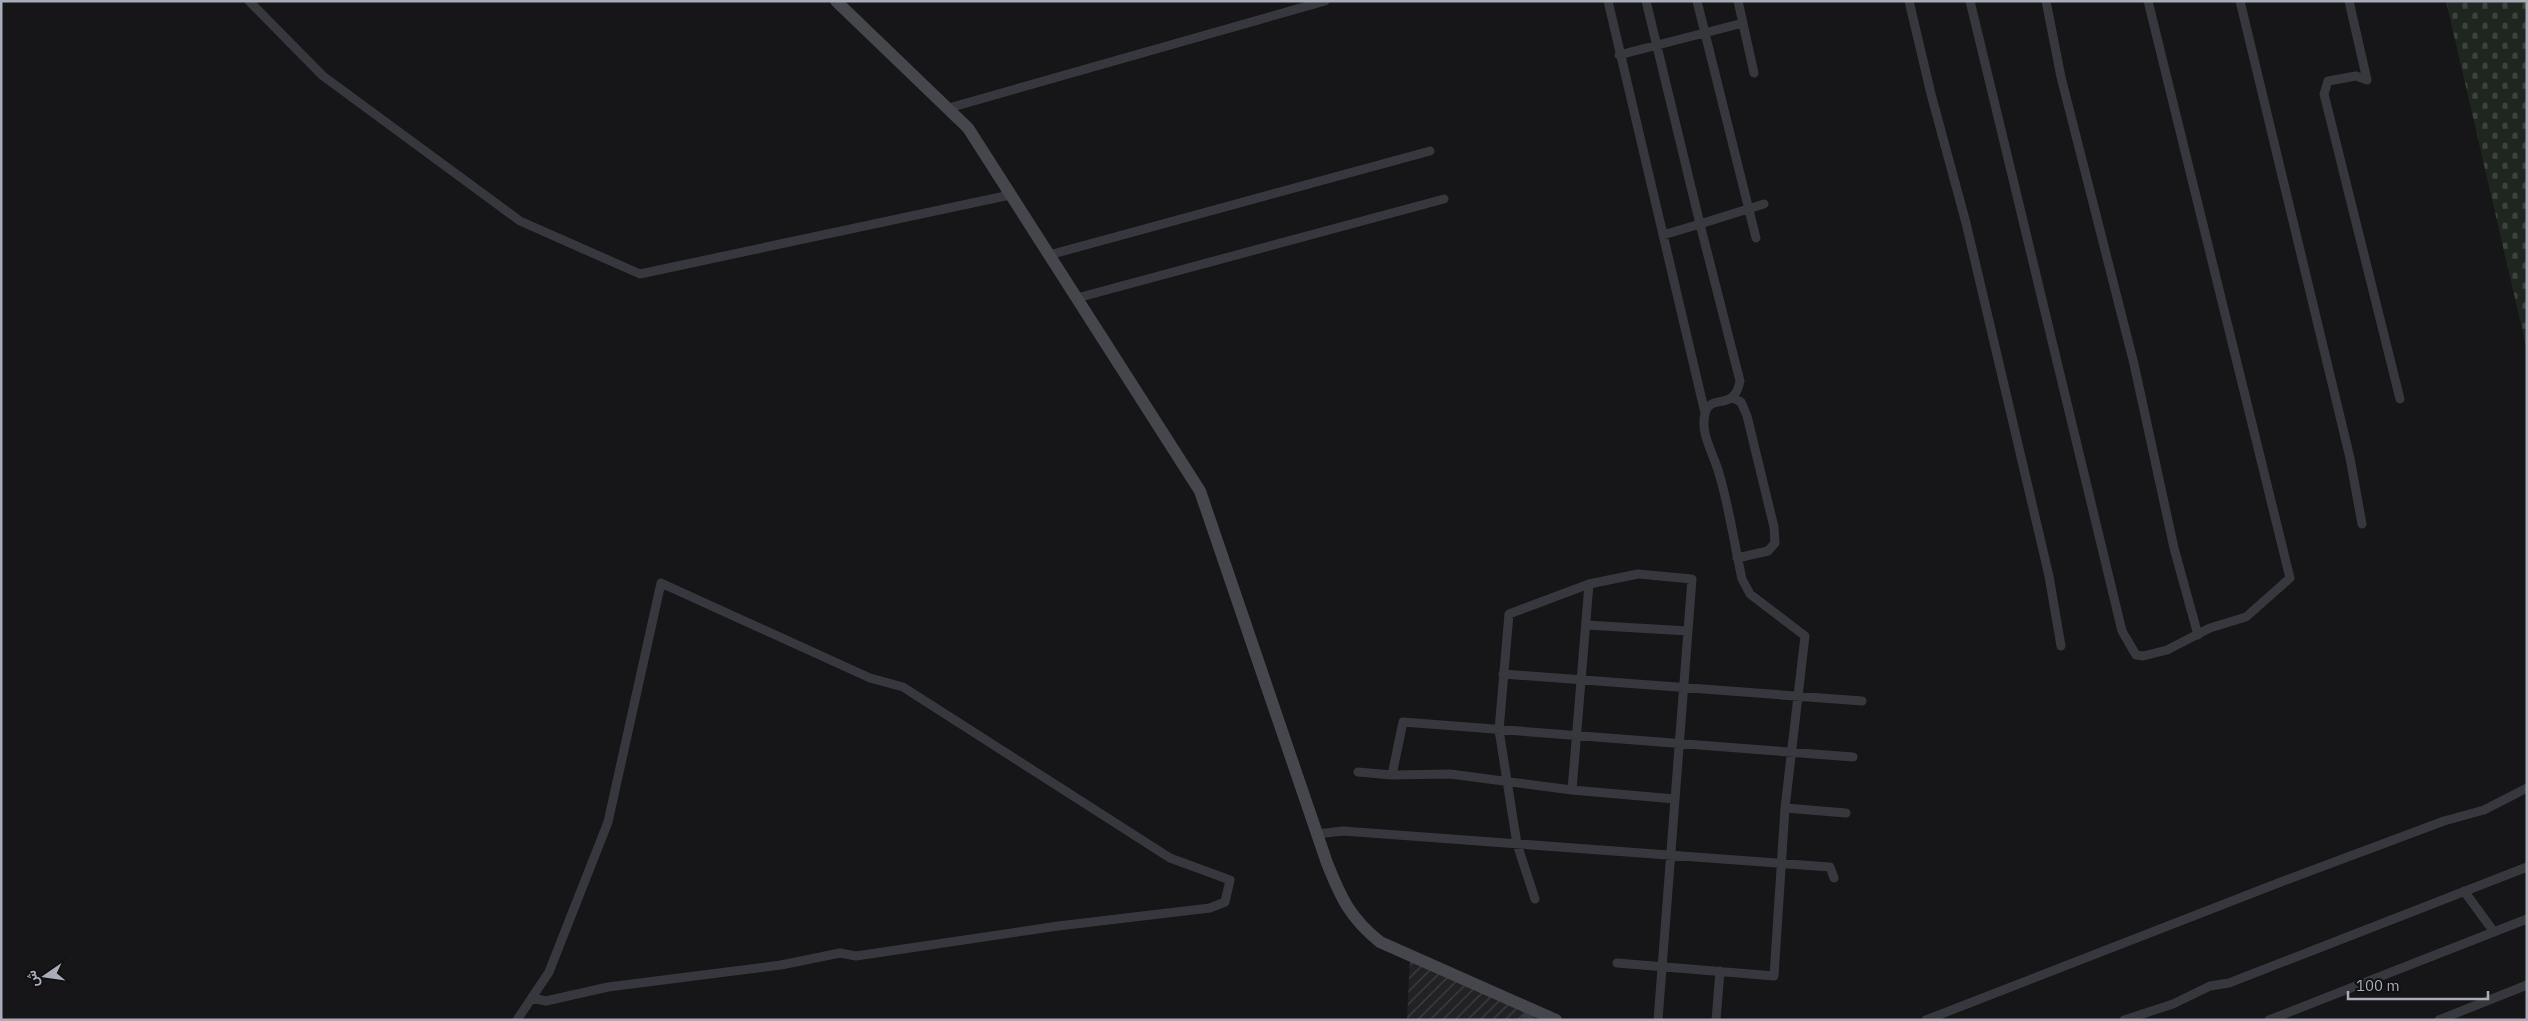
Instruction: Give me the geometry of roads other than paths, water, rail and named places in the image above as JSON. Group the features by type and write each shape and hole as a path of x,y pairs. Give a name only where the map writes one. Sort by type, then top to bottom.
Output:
{"main road":[{"path":"836,1 968,128 1200,491 1316,834 1337,889 1349,912 1362,927 1380,942 1528,1014 1556,1020"}],"street":[{"path":"249,1 323,76 520,221 640,274 1010,194"},
{"path":"949,108 1325,1"},
{"path":"1608,1 1619,55 1704,413 1704,431 1718,470 1742,579 1750,594 1805,636 1786,808 1774,976 1617,963"},
{"path":"1646,1 1740,381 1738,392 1733,398 1712,404 1704,413"},
{"path":"1697,1 1756,238"},
{"path":"1738,1 1754,73"},
{"path":"1909,1 1931,94 1966,223 2049,576 2061,646"},
{"path":"1970,1 2122,631 2136,655 2143,656 2167,650 2210,628 2246,616 2290,578 2148,1"},
{"path":"2046,1 2061,78 2134,364 2174,548 2198,635"},
{"path":"2240,1 2350,458 2362,524"},
{"path":"2349,1 2367,80 2356,76 2328,81 2324,94 2400,399"},
{"path":"1619,55 1743,23"},
{"path":"1049,255 1430,152"},
{"path":"1077,298 1444,198"},
{"path":"1663,235 1764,204"},
{"path":"1733,398 1741,402 1747,416 1774,527 1774,543 1768,550 1737,558"},
{"path":"1535,899 1517,844 1499,730 1509,614 1589,584 1638,574 1692,579 1658,1020"},
{"path":"517,1020 549,972 608,822 661,583 870,678 903,687 1170,858 1230,880 1225,902 1210,908 1058,926 856,956 840,953 781,965 608,987 546,1001 532,998"},
{"path":"1572,790 1589,584"},
{"path":"1586,625 1688,631"},
{"path":"1503,674 1862,701"},
{"path":"1392,775 1403,722 1853,757"},
{"path":"1358,772 1392,775 1450,774 1572,790 1675,799"},
{"path":"1926,1020 2444,821 2484,810 2527,788"},
{"path":"1786,808 1846,813"},
{"path":"1316,834 1343,831 1830,867 1834,878"},
{"path":"2124,1020 2173,1004 2210,986 2230,983 2527,866"},
{"path":"2464,891 2494,932"},
{"path":"2269,1020 2527,919"},
{"path":"1716,1020 1720,971"},
{"path":"2439,1020 2527,985"}]}
